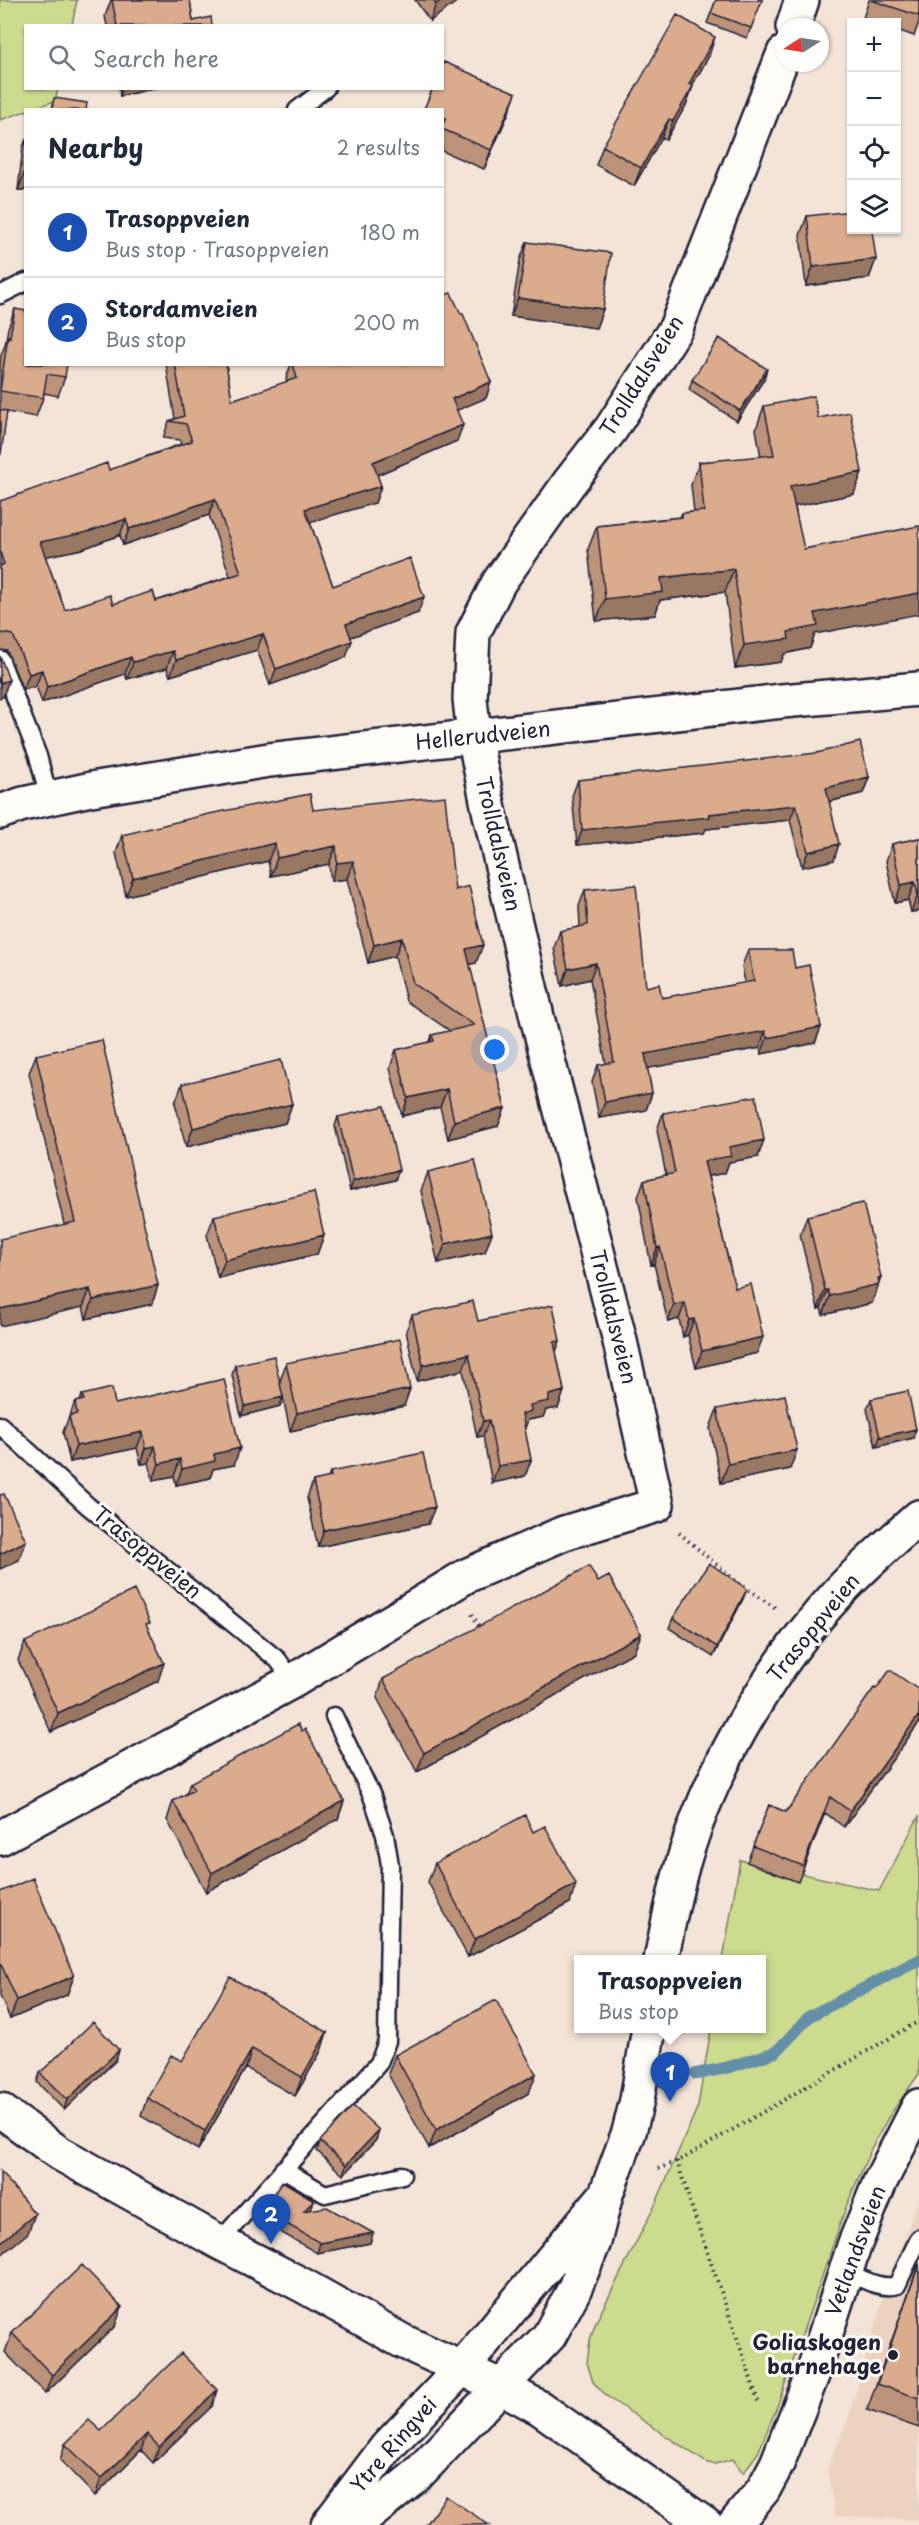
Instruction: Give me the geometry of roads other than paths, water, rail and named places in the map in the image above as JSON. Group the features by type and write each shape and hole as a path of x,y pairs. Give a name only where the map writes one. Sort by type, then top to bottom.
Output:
{"street":[{"path":"796,18 802,0"},
{"name":"Trolldalsveien","path":"293,1681 466,1576 564,1533 657,1505 619,1337 532,994 489,810 474,736 470,699 473,633 499,582 569,483 611,429 676,328 777,72"},
{"name":"Hellerudveien","path":"0,812 49,798 196,770 782,701 919,689"},
{"name":"Trasoppveien","path":"662,1955 686,1854 721,1765 751,1711 807,1630 839,1592 876,1554 919,1516"},
{"path":"0,1839 293,1681"},
{"path":"500,2386 549,2336 574,2290 594,2242 606,2194 629,2132 648,2033"},
{"name":"Vetlandsveien","path":"734,2525 763,2490 777,2464 813,2373 846,2272 880,2182 919,2106"},
{"path":"0,2110 58,2153 219,2242 402,2341 500,2386 540,2408 706,2525"},
{"path":"462,2368 606,2194"},
{"name":"Ytre Ringvei","path":"328,2525 387,2447 462,2368"},
{"name":"Ytre Ringvei","path":"356,2525 416,2476 500,2386"}],"lane":[{"path":"300,108 323,90"},
{"path":"0,296 24,283"},
{"path":"0,659 38,756 49,798"},
{"name":"Trasoppveien","path":"0,1425 88,1506 278,1660 293,1681"},
{"path":"219,2242 379,2063 387,2041 390,1865 385,1835 372,1796 334,1716"},
{"path":"284,2169 325,2194 402,2175"},
{"path":"846,2272 871,2283 889,2287 897,2285 919,2238"}],"waterway":[{"path":"696,2074 726,2068 776,2052 810,2016 919,1960"}],"place":[{"name":"Trasoppveien","path":"670,2102"},
{"name":"Stordamveien","path":"271,2244"},
{"name":"Goliaskogen barnehage","path":"893,2355"}]}
